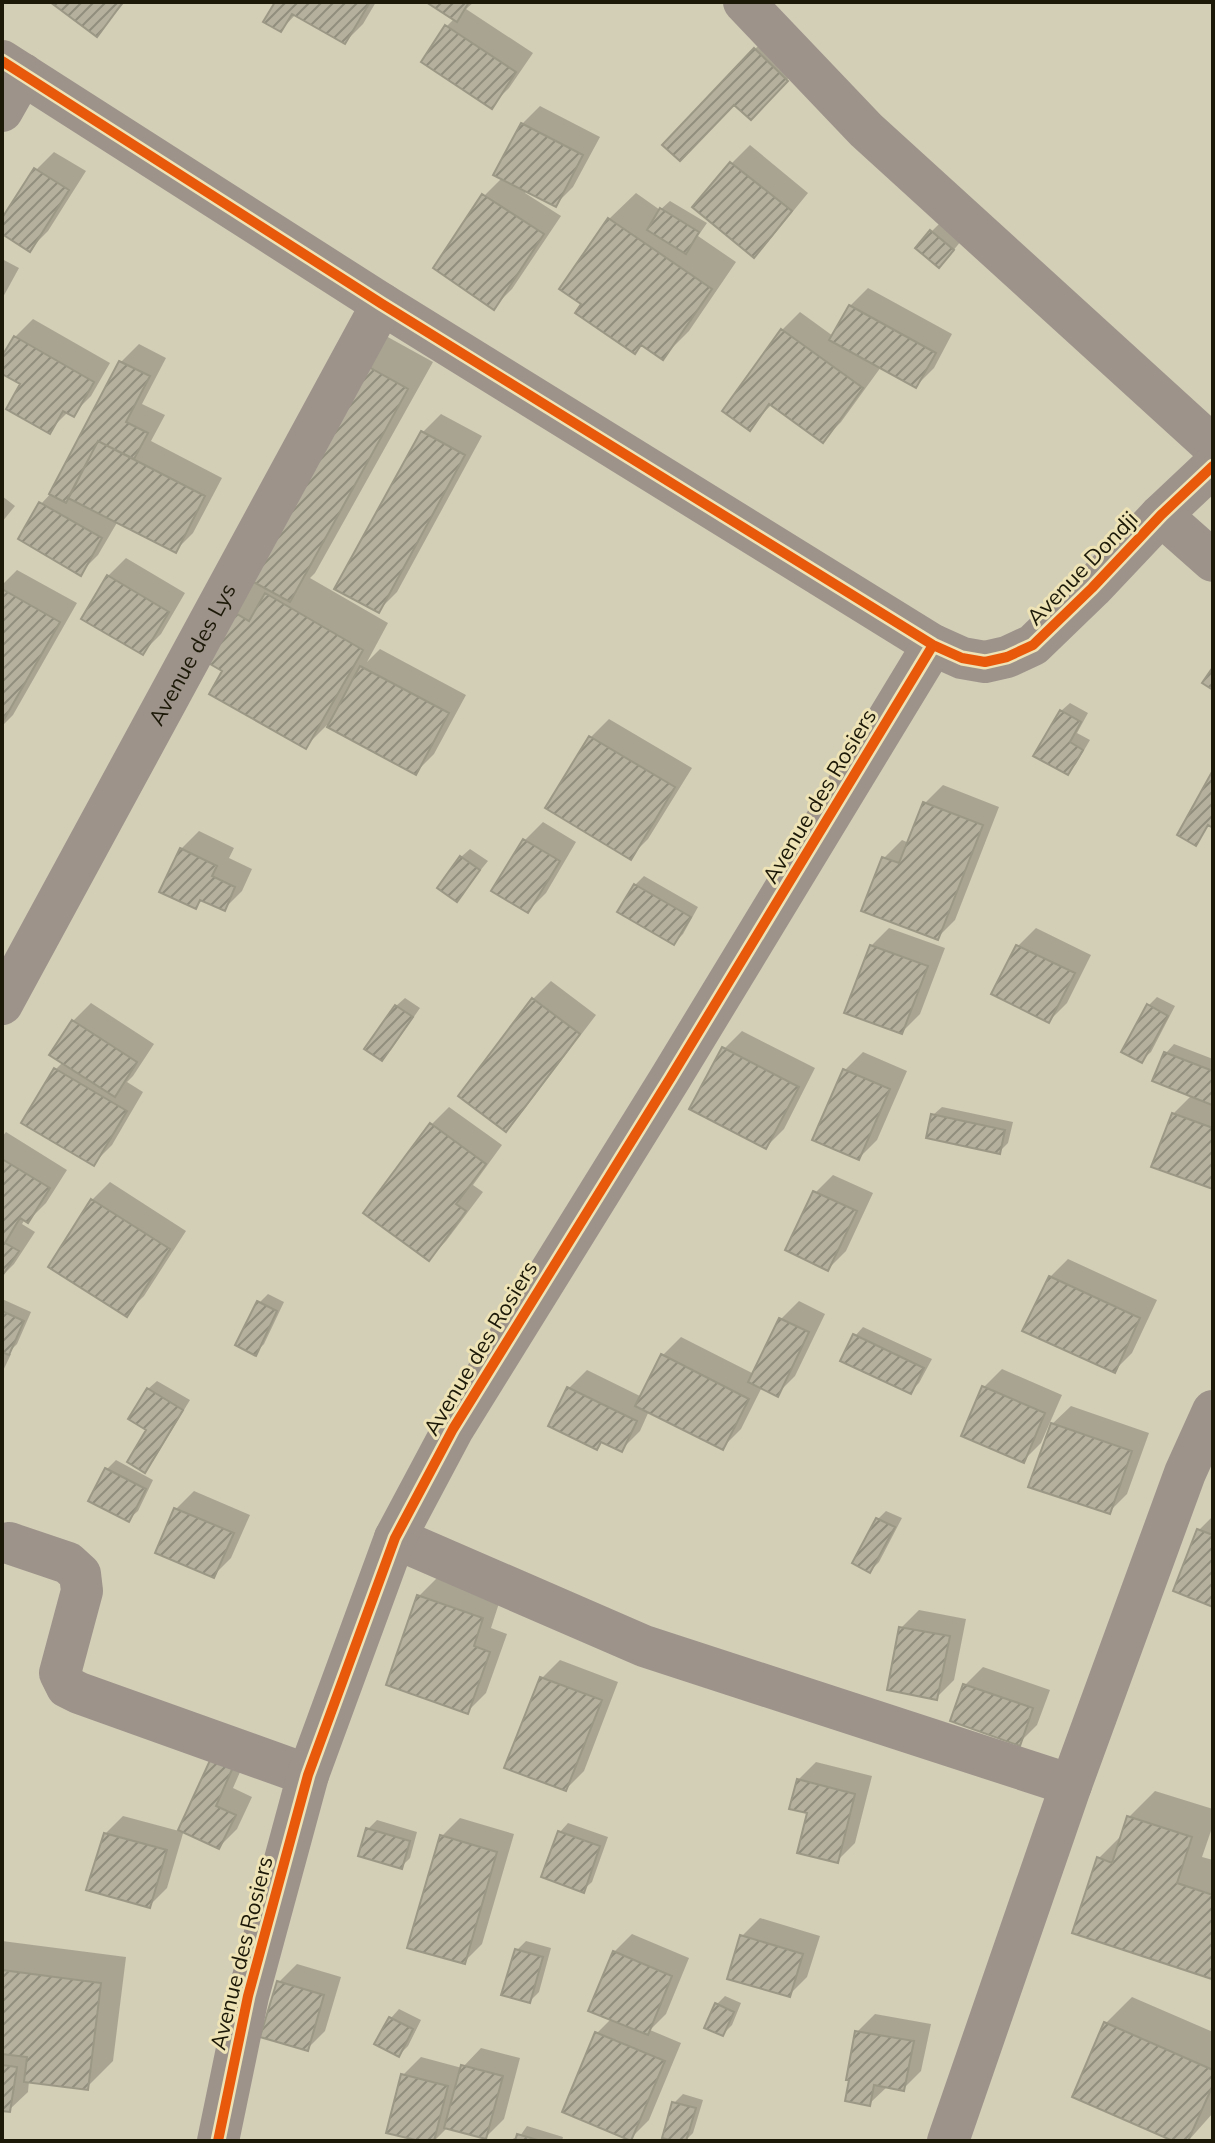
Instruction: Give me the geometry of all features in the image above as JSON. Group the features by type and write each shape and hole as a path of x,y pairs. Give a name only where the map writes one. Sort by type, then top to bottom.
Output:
{"street":[{"path":"744,2 866,130 1213,446"},
{"path":"2,111 12,67 382,304 948,652"},
{"name":"Avenue des Lys","path":"2,1004 382,304"},
{"name":"Avenue Dondji","path":"948,652 985,662 1007,657 1033,645 1213,466"},
{"path":"1161,515 1213,561"},
{"name":"Avenue des Rosiers","path":"218,2141 248,1996 308,1775 395,1538 453,1429 671,1077 948,652"},
{"path":"948,2141 1071,1785 1185,1473 1213,1411"},
{"path":"395,1538 644,1646 1071,1785"},
{"path":"9,1543 68,1563 80,1574 82,1591 60,1673 67,1687 308,1775"}],"building":[{"path":"50,2 123,2 97,37"},
{"path":"275,2 370,2 345,44 292,14 281,32 263,22"},
{"path":"426,2 469,2 457,22"},
{"path":"445,25 516,72 492,109 421,62"},
{"path":"754,48 788,81 751,120 734,105 680,161 662,145"},
{"path":"521,123 583,155 556,207 493,175"},
{"path":"730,162 792,211 754,258 692,207"},
{"path":"34,168 69,190 30,252 2,234 2,218"},
{"path":"482,194 544,234 494,310 433,268"},
{"path":"660,208 699,232 686,254 647,230"},
{"path":"608,218 712,289 663,360 641,345 635,354 575,313 581,304 559,289"},
{"path":"930,230 954,250 939,268 915,248"},
{"path":"849,305 936,353 916,388 829,340"},
{"path":"781,329 863,388 823,443 769,404 750,431 722,411"},
{"path":"14,336 94,382 74,417 63,411 50,434 6,409 20,384 2,374 2,356"},
{"path":"119,361 150,376 126,422 148,433 134,459 98,441 66,503 49,494"},
{"path":"358,361 408,389 290,602 239,574"},
{"path":"421,431 465,455 379,613 334,589"},
{"path":"98,441 205,496 176,553 68,498"},
{"path":"39,502 102,538 81,576 18,539"},
{"path":"107,575 169,612 143,655 81,619"},
{"path":"2,589 60,622 2,723"},
{"path":"265,593 363,650 306,749 209,694 222,671 198,657 227,608 249,621"},
{"path":"360,666 449,713 416,775 327,727"},
{"path":"1213,667 1213,690 1202,683"},
{"path":"1060,710 1081,722 1070,742 1083,750 1068,775 1033,756"},
{"path":"589,736 675,787 631,860 545,808"},
{"path":"1213,770 1213,828 1208,825 1196,846 1177,835"},
{"path":"923,802 983,825 938,940 861,911 882,857 899,863"},
{"path":"523,839 560,861 528,913 491,891"},
{"path":"180,848 217,866 212,876 235,887 225,911 200,900 196,909 159,892"},
{"path":"460,856 480,870 457,902 437,888"},
{"path":"634,884 691,917 674,945 617,912"},
{"path":"870,945 928,966 902,1034 844,1013"},
{"path":"1016,945 1075,973 1049,1023 991,994"},
{"path":"532,998 580,1034 506,1132 458,1096"},
{"path":"1147,1004 1168,1016 1142,1063 1121,1052"},
{"path":"395,1005 413,1017 382,1061 364,1049"},
{"path":"72,1020 137,1062 115,1097 49,1055"},
{"path":"722,1047 799,1087 766,1149 689,1109"},
{"path":"1164,1052 1213,1071 1212,1105 1152,1081"},
{"path":"54,1068 127,1111 94,1166 21,1123"},
{"path":"843,1069 890,1089 859,1160 812,1140"},
{"path":"1172,1113 1213,1128 1213,1189 1151,1167"},
{"path":"931,1114 1005,1130 1000,1154 926,1138"},
{"path":"430,1123 486,1164 456,1204 466,1211 429,1261 363,1213"},
{"path":"2,1159 50,1188 28,1223 20,1218 5,1243 19,1251 2,1276"},
{"path":"813,1191 857,1211 828,1271 785,1250"},
{"path":"91,1199 170,1249 127,1317 48,1267"},
{"path":"1049,1276 1140,1318 1115,1373 1022,1331"},
{"path":"257,1301 277,1311 256,1356 235,1345"},
{"path":"2,1311 24,1321 9,1355 2,1352"},
{"path":"779,1318 809,1332 778,1397 748,1382"},
{"path":"853,1334 924,1368 911,1394 840,1361"},
{"path":"661,1354 749,1399 723,1450 635,1406"},
{"path":"982,1386 1045,1413 1024,1463 961,1436"},
{"path":"567,1387 637,1421 622,1452 601,1442 597,1450 548,1426"},
{"path":"147,1388 183,1410 145,1473 127,1462 146,1430 128,1419"},
{"path":"1051,1423 1132,1451 1110,1514 1028,1487"},
{"path":"105,1468 146,1489 129,1522 88,1501"},
{"path":"174,1508 234,1533 214,1578 155,1553"},
{"path":"876,1518 895,1527 870,1573 852,1563"},
{"path":"1197,1529 1213,1535 1213,1607 1173,1591"},
{"path":"417,1595 483,1618 474,1646 490,1652 468,1714 386,1685"},
{"path":"899,1627 950,1636 937,1700 887,1690"},
{"path":"540,1677 602,1700 566,1791 504,1768"},
{"path":"963,1684 1033,1708 1020,1746 950,1721"},
{"path":"212,1756 234,1765 216,1806 236,1815 219,1849 178,1830"},
{"path":"797,1779 855,1794 838,1863 797,1853 807,1813 789,1809"},
{"path":"1127,1816 1192,1837 1177,1883 1213,1895 1212,1979 1072,1933 1097,1857 1112,1863"},
{"path":"366,1828 410,1841 402,1869 358,1856"},
{"path":"558,1831 600,1846 584,1893 541,1877"},
{"path":"104,1833 167,1850 150,1908 86,1890"},
{"path":"440,1835 497,1852 465,1964 407,1948"},
{"path":"740,1935 803,1954 790,1997 727,1979"},
{"path":"515,1949 543,1957 530,2003 501,1995"},
{"path":"613,1951 672,1976 648,2035 588,2011"},
{"path":"2,1970 101,1983 88,2090 24,2082 27,2057 2,2054"},
{"path":"277,1981 324,1995 308,2051 260,2037"},
{"path":"715,2003 734,2012 723,2036 704,2028"},
{"path":"389,2017 413,2029 399,2057 374,2044"},
{"path":"1104,2022 1213,2070 1213,2085 1188,2141 1173,2141 1072,2097"},
{"path":"855,2031 914,2041 904,2091 874,2085 870,2106 845,2101"},
{"path":"595,2032 665,2061 631,2141 562,2112"},
{"path":"2,2065 17,2067 10,2112 2,2111"},
{"path":"461,2065 503,2076 486,2139 444,2128"},
{"path":"401,2074 448,2086 434,2141 386,2133"},
{"path":"672,2102 696,2108 686,2141 662,2138"},
{"path":"517,2134 541,2141 515,2141"}],"cycle path":[{"path":"2,61 382,304 933,645 962,658 985,662 1007,657 1033,645 1213,466"},
{"path":"218,2141 248,1996 308,1775 395,1538 453,1429 933,645"}]}
